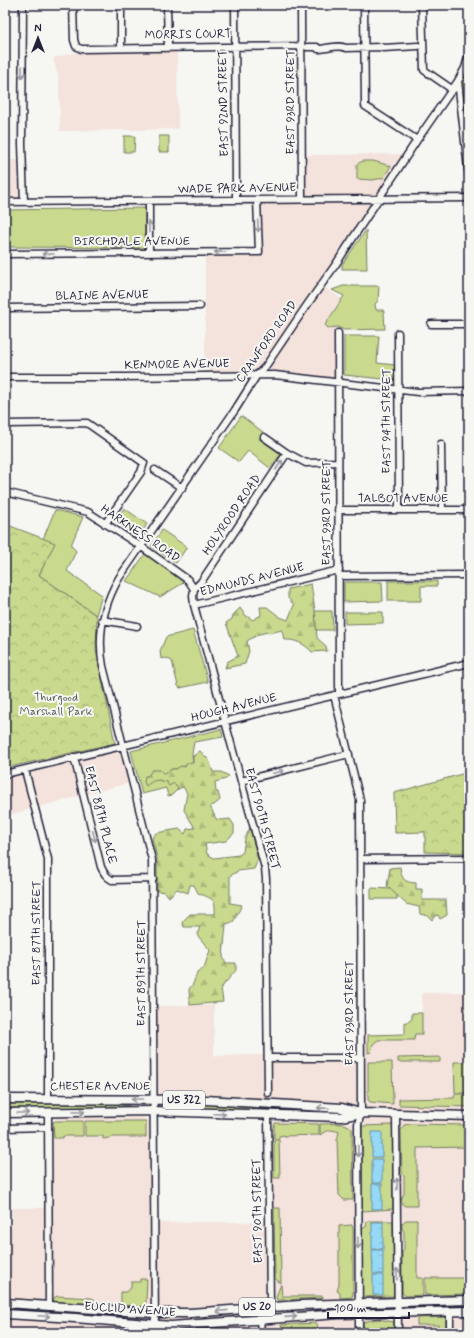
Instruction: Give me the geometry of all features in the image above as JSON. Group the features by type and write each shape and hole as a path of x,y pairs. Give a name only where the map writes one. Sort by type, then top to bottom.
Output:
{"main road":[{"name":"CHESTER AVENUE","path":"5,1099 206,1100 342,1108 361,1113 469,1116"},
{"name":"CHESTER AVENUE","path":"5,1113 153,1111 268,1116 342,1117 361,1113"},
{"name":"EUCLID AVENUE","path":"5,1303 197,1313 270,1306 358,1302 469,1300"},
{"name":"EUCLID AVENUE","path":"5,1314 75,1318 155,1329 171,1326 260,1319 358,1314 469,1311"}],"street":[{"path":"23,5 22,144 24,202"},
{"name":"MORRIS COURT","path":"74,5 74,40 76,46 81,48 304,46 323,49 342,46 346,48 418,46"},
{"path":"121,5 121,47"},
{"path":"167,5 168,47"},
{"name":"EAST 92ND STREET","path":"235,5 236,200"},
{"name":"EAST 93RD STREET","path":"301,5 304,46 302,199"},
{"path":"364,5 365,106 417,140"},
{"path":"422,5 424,70 453,90"},
{"name":"CRAWFORD ROAD","path":"102,620 113,589 257,375 265,366 336,264 417,140 453,90 465,68 469,54"},
{"path":"458,81 469,177"},
{"name":"WADE PARK AVENUE","path":"5,202 469,198"},
{"name":"BIRCHDALE AVENUE","path":"5,254 259,252 257,200"},
{"path":"149,201 149,253"},
{"name":"BLAINE AVENUE","path":"5,308 200,306"},
{"path":"431,324 469,324"},
{"name":"EAST 93RD STREET","path":"338,333 337,694 360,800 361,1113 358,1124 359,1333"},
{"name":"EAST 94TH STREET","path":"398,333 399,510"},
{"name":"KENMORE AVENUE","path":"5,377 275,375 418,392 469,391"},
{"path":"5,424 87,423 144,464 105,524"},
{"path":"264,437 287,453 306,463 338,462"},
{"path":"440,444 442,510"},
{"name":"HOLYROOD ROAD","path":"194,589 200,583 287,453"},
{"path":"155,470 182,488"},
{"name":"HARKNESS ROAD","path":"5,492 88,512 188,580 194,589"},
{"name":"TALBOT AVENUE","path":"338,510 469,510"},
{"name":"EDMUNDS AVENUE","path":"194,605 338,573 469,575"},
{"path":"194,589 194,605"},
{"name":"EAST 90TH STREET","path":"194,605 265,868 268,1093"},
{"path":"102,620 137,626"},
{"name":"EAST 89TH STREET","path":"102,620 100,634 102,660 152,860 155,1329"},
{"name":"HOUGH AVENUE","path":"5,774 469,663"},
{"path":"241,781 349,754"},
{"name":"EAST 88TH PLACE","path":"74,758 99,860 107,878 112,880 153,879"},
{"name":"EAST 87TH STREET","path":"24,770 48,859 48,1099"},
{"path":"360,859 469,858"},
{"path":"268,1058 361,1058"},
{"path":"48,1113 48,1306"},
{"path":"396,1114 398,1333"},
{"name":"EAST 90TH STREET","path":"268,1116 270,1306"},
{"path":"5,1128 48,1127"},
{"path":"450,1312 450,1333"},
{"path":"260,1319 261,1333"}],"shaded area":[{"path":"79,52 177,52 178,129 60,131 59,80 53,58"},
{"path":"408,154 321,285 354,307 338,333 338,383 275,375 205,376 205,253 259,252 257,200 302,199 302,155"},
{"path":"5,160 22,160 24,202 5,202"},
{"path":"123,747 132,782 5,816 5,774"},
{"path":"469,992 469,1333 5,1333 5,1318 52,1321 52,1123 57,1117 142,1117 149,1121 151,1223 272,1222 272,1127 274,1123 278,1121 358,1123 361,1113 348,1117 153,1111 153,1006 214,1005 214,1056 268,1055 361,1058 361,1034 422,1034 422,993"},
{"path":"12,1208 48,1208 49,1306 5,1303 5,1228 12,1227"}],"green space":[{"path":"469,54 469,169 458,81"},
{"path":"124,136 135,136 134,152 124,152"},
{"path":"159,136 169,136 169,152 159,152"},
{"path":"363,161 373,161 391,166 383,178 373,180 357,179 357,164"},
{"path":"145,208 145,248 5,247 5,210"},
{"path":"366,230 367,269 342,269 342,265"},
{"path":"343,286 379,286 378,301 375,304 376,310 383,310 384,312 385,329 344,330 338,327 328,328 325,325 344,296 332,290"},
{"path":"344,336 379,336 377,363 395,365 394,380 344,375"},
{"path":"241,416 263,432 259,439 281,454 270,468 248,451 239,462 219,448"},
{"path":"124,508 147,524 138,538 115,521"},
{"path":"55,510 83,517 71,545 76,551 67,571 102,595 96,615 39,575 54,544 43,539"},
{"name":"Thurgood Marshall Park","path":"5,524 55,543 39,575 97,616 96,650 115,743 5,768"},
{"path":"162,530 187,547 176,563 151,546"},
{"path":"145,554 185,582 160,597 126,581"},
{"path":"388,581 437,581 437,586 421,586 421,601 388,601"},
{"path":"344,582 382,582 383,601 344,602"},
{"path":"311,584 317,638 326,646 327,651 312,652 300,643 292,640 284,640 282,630 268,632 259,634 247,641 249,651 245,664 225,668 227,662 238,656 226,623 232,619 233,615 240,608 245,615 253,620 261,615 260,607 267,607 280,617 288,620 294,605 288,598 288,589"},
{"path":"315,611 332,611 333,630 316,630"},
{"path":"345,612 383,612 383,623 345,624"},
{"path":"193,630 208,682 180,688 178,686 172,661 166,658 161,659 160,651 166,637"},
{"path":"221,729 223,737 194,742 192,754 193,763 172,769 153,780 167,780 173,783 178,789 172,795 168,796 166,788 142,794 131,751"},
{"path":"200,751 209,760 213,772 221,772 229,776 226,779 215,782 216,792 218,792 220,800 214,805 210,806 216,819 230,819 234,825 234,833 226,841 205,844 207,854 214,858 239,855 243,852 245,838 250,828 258,859 254,869 238,871 230,876 230,903 242,905 233,922 226,924 223,957 226,963 236,963 236,970 221,988 223,1002 190,1005 189,989 193,984 197,973 204,968 210,950 197,935 200,927 184,927 182,922 190,914 215,914 215,905 210,898 198,893 194,885 190,885 188,893 177,889 169,897 165,892 157,891 157,858 152,838 156,833 179,829 185,834 187,829 195,828 184,810 187,793 183,787 178,789 174,783 169,786 167,780 164,782 159,780 155,781 146,786 144,782 145,776 148,776 152,770 160,770 163,773 166,773 181,766 185,767 187,763 193,763 193,756"},
{"path":"469,772 469,853 425,852 425,832 395,833 394,793"},
{"path":"400,867 406,881 416,883 416,889 422,889 422,900 446,900 447,915 440,919 438,915 435,916 432,920 428,916 420,914 419,907 406,904 387,886 390,868"},
{"path":"371,888 391,889 397,894 397,899 371,899"},
{"path":"412,1013 422,1013 422,1034 415,1034 414,1040 378,1040 373,1044 371,1052 368,1053 368,1035 405,1034 405,1022 412,1019"},
{"path":"469,1053 469,1093 455,1093 454,1062 468,1062 467,1054"},
{"path":"440,1057 440,1062 398,1062 398,1058"},
{"path":"368,1062 392,1062 393,1104 370,1102 368,1100"},
{"path":"455,1094 469,1094 469,1107 399,1105 399,1099 454,1098"},
{"path":"5,1104 130,1105 106,1108 5,1108"},
{"path":"201,1104 314,1112 315,1113 174,1108"},
{"path":"83,1121 83,1136 63,1136 63,1138 54,1138 53,1122"},
{"path":"85,1121 146,1121 146,1137 114,1137 103,1139 103,1136 85,1136"},
{"path":"275,1123 319,1124 319,1135 284,1135 279,1136 279,1139 274,1139"},
{"path":"320,1124 342,1124 350,1126 352,1129 353,1200 344,1200 339,1195 337,1140 339,1132 329,1130 320,1135"},
{"path":"392,1125 393,1209 362,1211 362,1126"},
{"path":"404,1125 469,1125 469,1147 417,1148 417,1206 405,1206 402,1203 402,1197 404,1194 404,1176 402,1174 401,1130"},
{"path":"274,1140 279,1140 280,1178 274,1178"},
{"path":"274,1208 280,1208 281,1283 275,1279"},
{"path":"406,1220 417,1220 417,1278 423,1278 423,1295 406,1296 402,1293 402,1252 404,1250 404,1231 402,1229 402,1223"},
{"path":"367,1221 393,1221 394,1296 362,1297 361,1228 366,1227"},
{"path":"352,1225 353,1294 352,1297 340,1298 340,1293 337,1291 339,1285 339,1226"},
{"path":"425,1278 469,1278 469,1294 425,1295"},
{"path":"140,1279 147,1279 146,1303 142,1307 119,1305 121,1302 121,1292 126,1292 131,1288 131,1282 140,1282"},
{"path":"281,1284 282,1296 323,1296 323,1298 277,1300 276,1297"},
{"path":"58,1296 91,1298 94,1299 95,1303 55,1302 53,1300"},
{"path":"446,1317 446,1333 438,1333 438,1325 417,1325 417,1318"},
{"path":"378,1319 394,1322 394,1331 378,1327 363,1331 363,1322"},
{"path":"317,1323 318,1332 298,1333 298,1330 282,1330 281,1325"}],"water":[{"path":"372,1132 382,1132 382,1157 372,1157"},
{"path":"372,1159 382,1159 382,1183 372,1183"},
{"path":"372,1184 382,1184 382,1209 372,1209"},
{"path":"372,1222 383,1222 383,1249 372,1249"},
{"path":"372,1250 383,1250 383,1274 373,1274"},
{"path":"373,1275 383,1275 383,1295 373,1295"}]}
